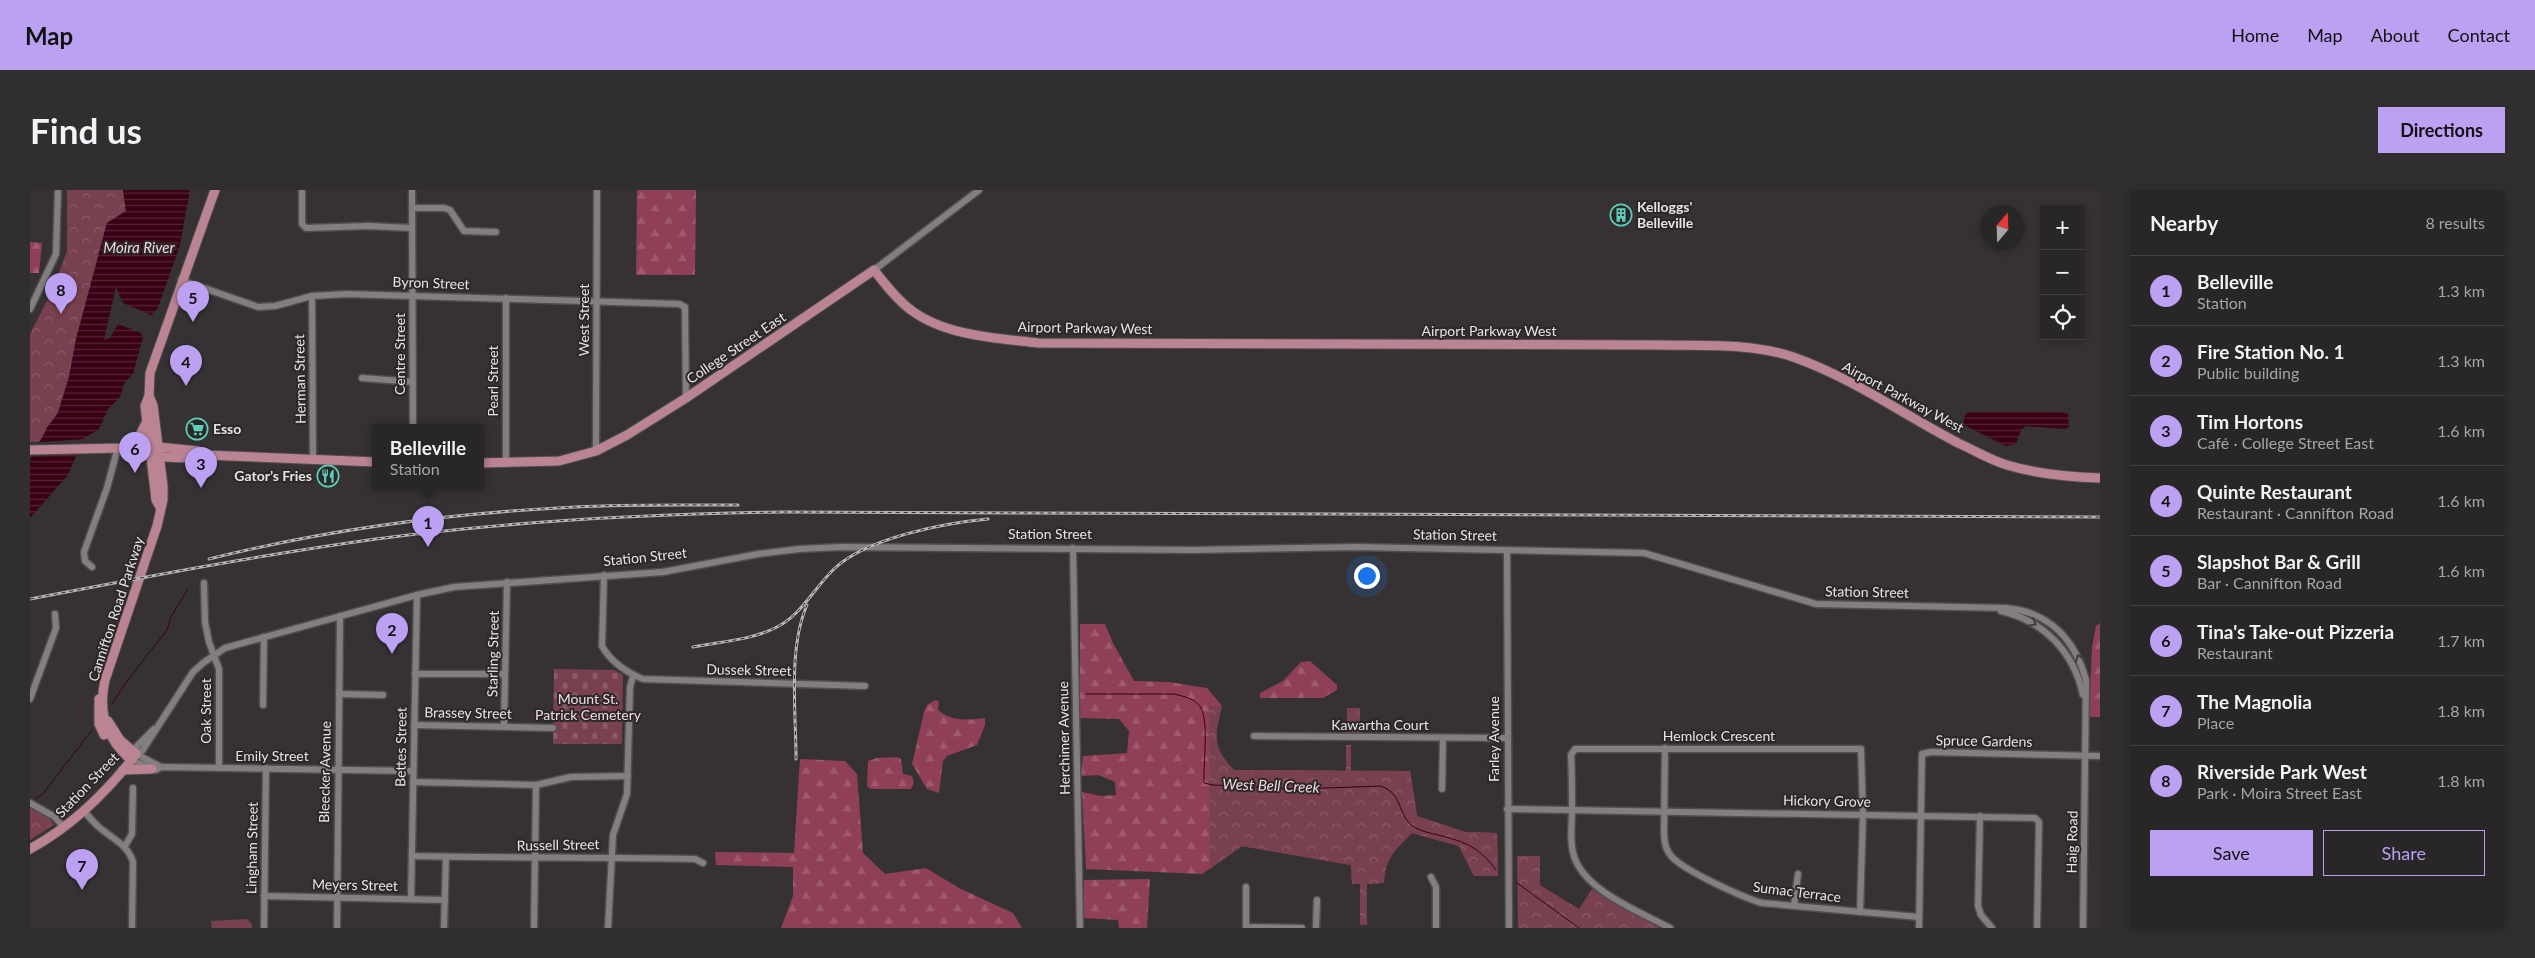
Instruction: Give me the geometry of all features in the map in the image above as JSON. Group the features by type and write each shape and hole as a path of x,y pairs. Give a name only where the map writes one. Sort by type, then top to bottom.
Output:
{"main road":[{"path":"154,451 147,421 146,406 149,396 152,363 215,190"},
{"name":"College Street East","path":"484,463 559,462 596,451 627,435 686,398 874,270"},
{"name":"Airport Parkway West","path":"874,270 910,310 928,320 985,337 1038,343 1662,345 1729,346 1773,352 1794,358 1831,374 1938,433 2005,464 2041,474 2100,478"},
{"path":"149,396 153,406 154,451"},
{"path":"123,446 140,435 147,421"},
{"path":"33,450 123,446 197,458 204,455 372,462"},
{"name":"Cannifton Road Parkway","path":"133,757 110,736 106,727 102,698 106,680 157,526 160,507 156,500 154,451"},
{"path":"106,680 98,703 99,724 106,738 121,758 124,769 157,768"},
{"name":"Station Street","path":"30,849 64,828 84,811 133,757"}],"street":[{"path":"30,309 56,254 58,190"},
{"path":"302,190 302,224 306,228 368,226 412,228"},
{"name":"Centre Street","path":"412,190 413,424"},
{"name":"West Street","path":"596,451 597,190"},
{"name":"College Street East","path":"874,270 979,190"},
{"path":"412,208 444,208 454,213 464,231 496,232"},
{"name":"Byron Street","path":"182,280 258,307 275,306 312,296 412,295 597,303 670,303 685,307 686,398"},
{"name":"Herman Street","path":"312,296 313,461"},
{"name":"Pearl Street","path":"506,298 506,463"},
{"path":"362,378 413,382"},
{"path":"92,567 85,561 84,552 123,446"},
{"name":"Station Street","path":"133,757 142,751 154,729 193,672 226,648 416,595 454,587 663,572 799,549 1073,548 1194,550 1356,547 1644,553 1816,604 2021,609 2036,614 2061,633 2075,651 2086,680 2086,756"},
{"name":"Herchimer Avenue","path":"1073,548 1080,928"},
{"name":"Farley Avenue","path":"1507,550 1506,809 1508,928"},
{"path":"604,575 602,646 608,656 633,676 630,687 627,794 613,835 610,857 608,928"},
{"name":"Starling Street","path":"504,726 507,582"},
{"name":"Oak Street","path":"204,583 205,622 219,669 219,768"},
{"name":"Bettes Street","path":"411,899 416,595"},
{"path":"30,699 56,628 55,614"},
{"name":"Bleecker Avenue","path":"337,928 340,616"},
{"path":"263,705 264,637"},
{"path":"415,674 505,674"},
{"name":"Dussek Street","path":"633,676 643,680 866,686"},
{"path":"339,694 383,695"},
{"name":"Brassey Street","path":"414,726 553,728"},
{"name":"Kawartha Court","path":"1254,736 1506,738"},
{"path":"1442,789 1443,738"},
{"name":"Sumac Terrace","path":"1665,748 1664,841 1672,857 1746,898 1762,903 1919,917"},
{"name":"Hemlock Crescent","path":"1572,810 1571,755 1575,749 1861,749 1863,814"},
{"name":"Spruce Gardens","path":"1919,928 1922,754 1931,752 2100,756"},
{"name":"Haig Road","path":"2083,928 2086,756"},
{"name":"Emily Street","path":"133,757 157,768 413,771"},
{"name":"Lingham Street","path":"264,928 266,768"},
{"path":"413,782 536,785 571,777 628,776"},
{"path":"534,928 536,785"},
{"path":"125,846 132,834 132,788"},
{"path":"30,803 55,817 64,828"},
{"name":"Hickory Grove","path":"1506,809 2034,818 2039,822 2038,928"},
{"path":"1572,810 1572,845 1581,870 1591,881 1610,895 1670,928"},
{"path":"84,811 102,830 125,846 133,862 132,928"},
{"path":"1860,912 1863,814"},
{"path":"1980,816 1978,906 1986,922 1992,928"},
{"name":"Russell Street","path":"412,856 535,859 610,857 695,859 703,863"},
{"path":"444,928 446,857"},
{"path":"1794,906 1798,874"},
{"path":"1431,877 1436,886 1436,928"},
{"path":"1246,887 1246,926 1302,928"},
{"name":"Meyers Street","path":"264,896 445,900"},
{"path":"1316,928 1317,900"}],"green space":[{"path":"67,190 123,190 126,211 107,223 76,339 69,377 58,413 47,427 42,441 30,442 30,334 53,289 67,251"},
{"path":"637,190 696,190 695,275 636,275"},
{"path":"30,242 42,243 39,273 30,273"},
{"path":"2100,623 2100,717 2089,717 2092,647 2096,626"},
{"path":"1080,624 1105,624 1134,681 1169,682 1207,688 1222,706 1216,733 1218,748 1234,770 1410,771 1417,816 1465,832 1497,833 1498,876 1474,876 1459,846 1412,833 1392,855 1386,867 1384,883 1367,884 1367,925 1360,925 1360,884 1352,884 1351,865 1242,846 1202,874 1086,869 1082,792 1101,796 1116,795 1115,782 1098,775 1081,776 1083,756 1127,753 1129,731 1119,719 1080,718"},
{"path":"1310,661 1337,685 1337,690 1323,698 1260,698 1260,693 1283,681 1301,662"},
{"name":"Mount St. Patrick Cemetery","path":"554,669 614,670 623,675 622,744 553,744"},
{"path":"935,700 939,701 938,710 949,717 966,720 985,718 985,725 977,745 947,756 943,761 939,793 927,789 912,764 924,712 927,705"},
{"path":"1209,706 1222,706 1216,734 1218,748 1234,770 1346,771 1346,745 1351,745 1351,771 1410,771 1417,816 1465,832 1497,833 1498,876 1474,876 1459,846 1412,833 1392,855 1386,867 1384,883 1367,884 1367,925 1360,925 1360,884 1352,884 1351,865 1242,846 1210,869"},
{"path":"1347,708 1360,708 1360,730 1363,734 1344,734 1347,730"},
{"path":"897,757 901,759 903,774 912,776 914,783 911,789 871,789 867,786 868,761 877,758"},
{"path":"800,759 845,761 857,774 863,853 885,874 926,868 959,888 1013,913 1022,928 781,928 793,896 793,867 716,865 715,852 794,853"},
{"path":"30,807 50,819 54,825 30,840"},
{"path":"1517,856 1540,856 1540,885 1579,909 1592,889 1660,928 1518,928"},
{"path":"1150,879 1147,928 1119,928 1118,920 1084,918 1084,880"},
{"path":"247,919 252,924 252,928 212,928 211,921"}],"water":[{"name":"Moira River","path":"123,190 190,190 180,245 158,308 151,315 123,303 116,287 104,340 110,338 118,324 141,333 143,337 133,374 125,382 120,397 108,409 99,429 84,438 68,475 30,518 30,460 47,428 58,413 69,377 76,339 107,223 126,211"},
{"path":"1968,412 2062,412 2068,414 2069,427 2064,429 2026,426 2021,430 2016,444 2006,446 1964,425 1964,417"}],"pier":[{"path":"85,439 77,454 33,457 40,442"}],"waterway":[{"path":"112,704 127,681 167,630 171,617 188,589"},
{"name":"West Bell Creek","path":"1086,694 1174,694 1191,699 1199,705 1204,720 1204,783 1298,789 1381,786 1394,795 1405,818 1416,828 1471,846 1484,856 1496,870"},
{"path":"35,799 42,795 92,730"},
{"name":"West Bell Creek","path":"1517,883 1579,928"}],"railway":[{"path":"209,559 254,548 345,531 483,513 595,506 738,505"},
{"path":"30,599 246,559 376,539 478,527 682,515 784,512 2100,517"},
{"path":"693,647 756,635 784,623 800,609 834,569 848,558 865,549 928,528 988,519"},
{"path":"796,759 795,660 801,622 807,605"}],"place":[{"name":"Kelloggs' Belleville","path":"1621,215"},
{"name":"Riverside Park West","path":"61,314"},
{"name":"Slapshot Bar & Grill","path":"193,322"},
{"name":"Quinte Restaurant","path":"186,386"},
{"name":"Esso","path":"197,429"},
{"name":"Tina's Take-out Pizzeria","path":"135,473"},
{"name":"Gator’s Fries","path":"328,476"},
{"name":"Tim Hortons","path":"201,488"},
{"name":"Belleville","path":"428,547"},
{"name":"Fire Station No. 1","path":"392,654"},
{"name":"The Magnolia","path":"82,890"}]}
